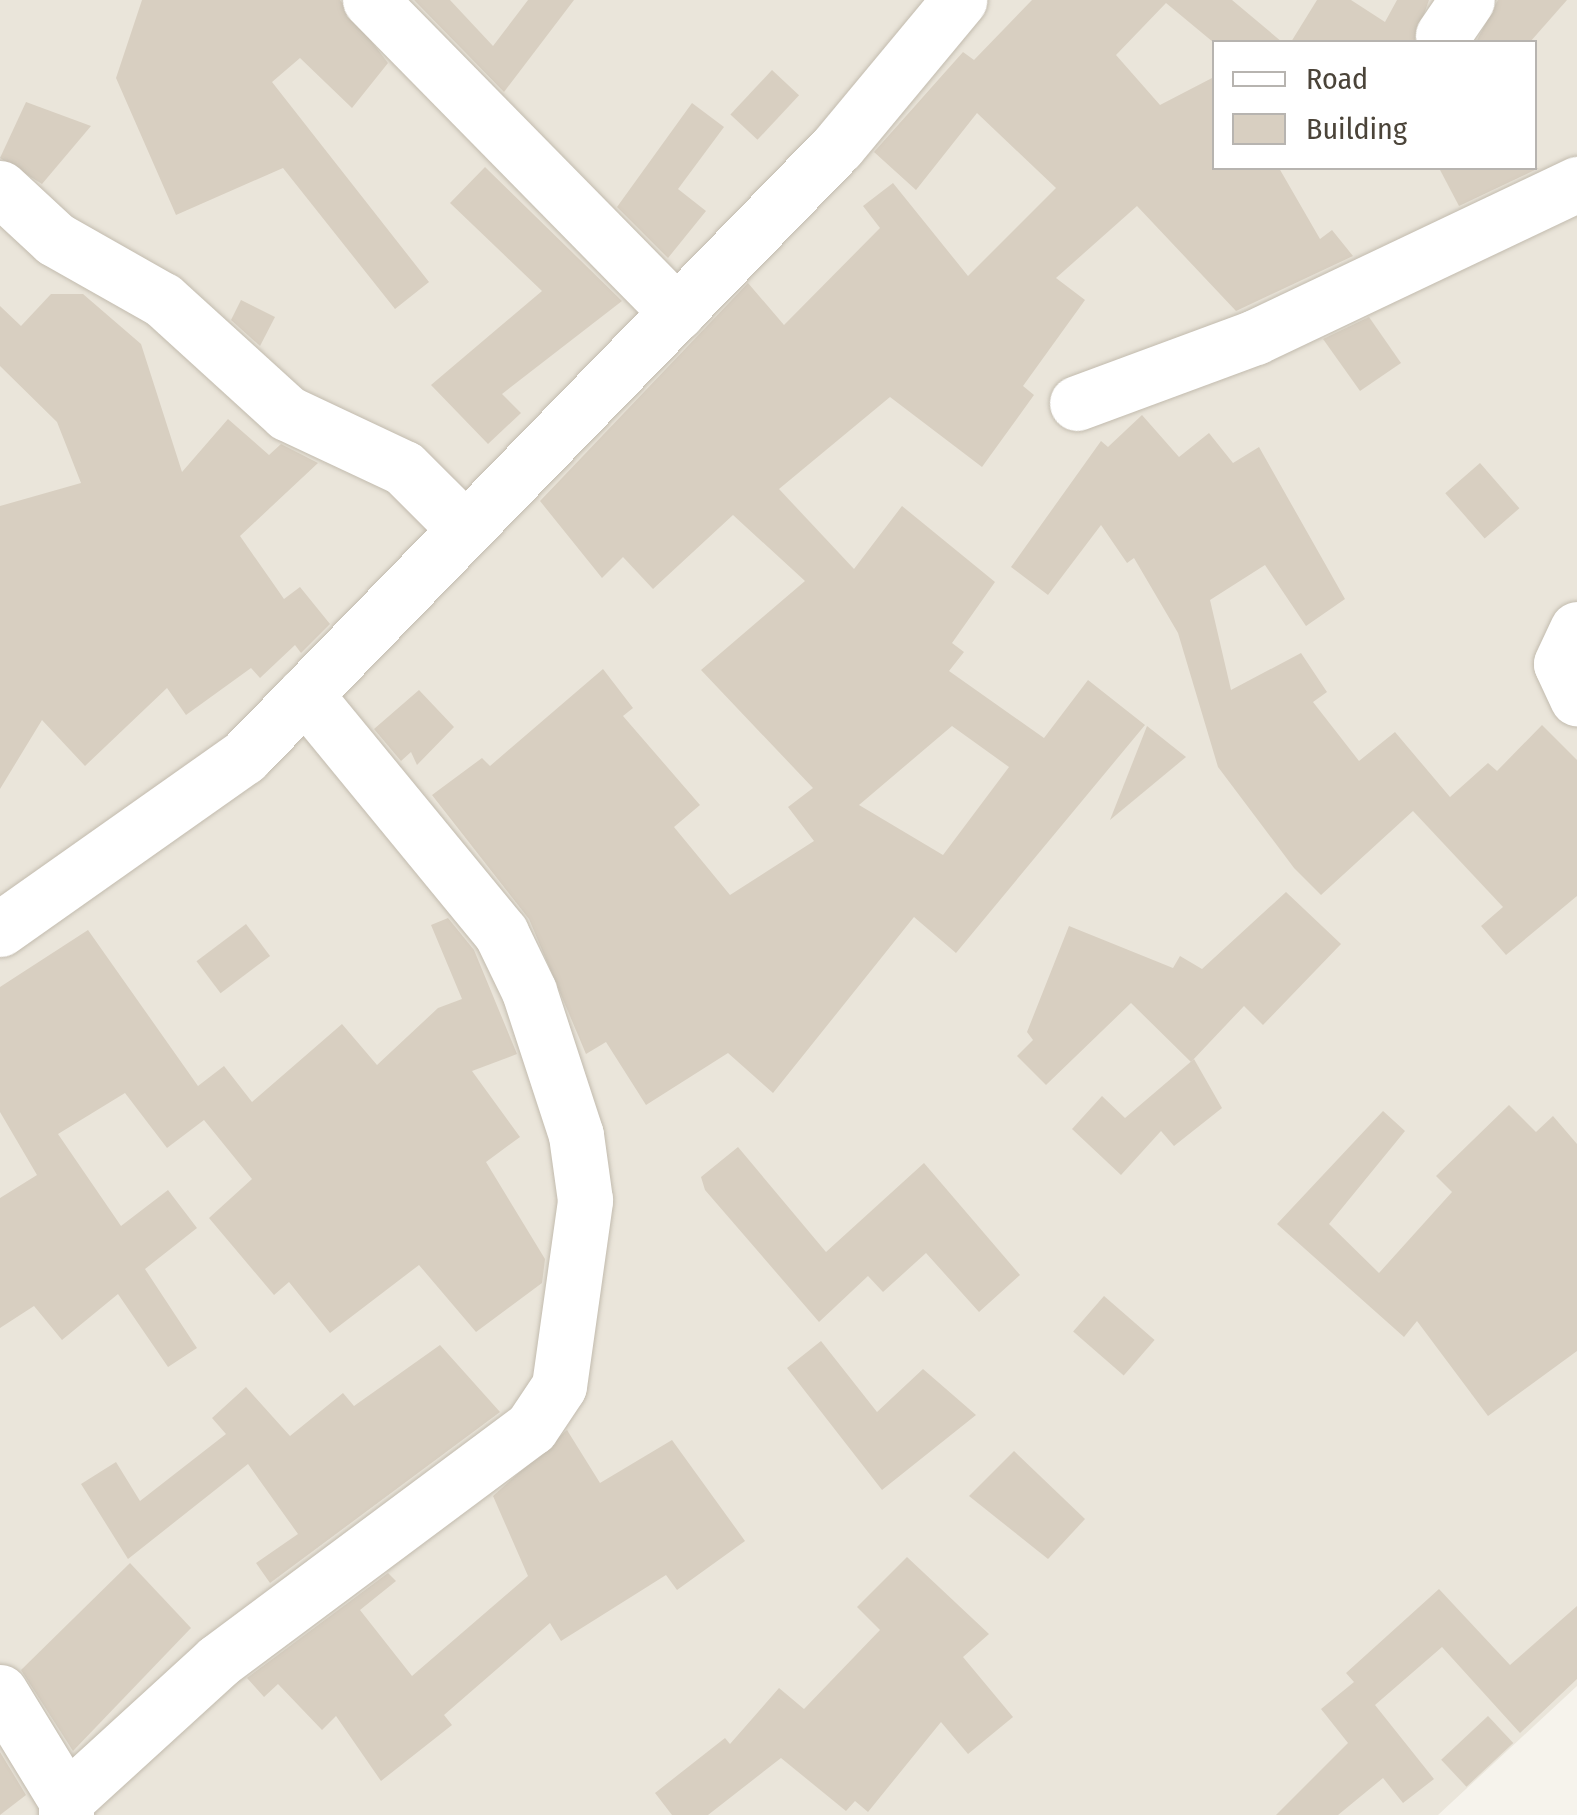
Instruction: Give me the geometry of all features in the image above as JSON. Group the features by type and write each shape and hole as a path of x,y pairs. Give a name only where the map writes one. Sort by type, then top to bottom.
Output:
{"street":[{"path":"370,0 677,312"},
{"path":"0,929 160,823 305,694 838,146 958,0"},
{"path":"1077,403 1254,337 1577,184"},
{"path":"0,188 55,239 153,292 287,413 404,468 465,529"},
{"path":"1577,629 1560,664 1577,699"},
{"path":"0,1692 66,1808 218,1661 532,1428 559,1386 584,1200 576,1134 529,991 501,933 305,694"}],"shaded area":[{"path":"0,0 1577,0 1577,1686 1438,1815 0,1815"}],"building":[{"path":"142,0 340,0 388,63 352,108 300,58 272,82 429,282 395,309 283,168 176,215 116,78"},
{"path":"414,0 450,0 493,46 528,0 574,0 504,92"},
{"path":"1032,0 1232,0 1280,40 1212,41 1166,3 1116,55 1160,105 1212,78 1212,170 1280,170 1320,239 1332,230 1353,256 1236,311 1137,206 1056,278 1085,300 1023,386 1034,395 982,467 890,397 779,489 854,569 902,506 995,582 952,643 964,652 949,671 1044,738 1088,680 1145,725 956,953 914,917 773,1093 728,1053 646,1105 606,1042 586,1054 529,919 432,795 482,758 490,766 603,669 633,708 623,716 700,805 674,827 730,895 814,841 788,807 813,788 701,670 805,581 733,515 653,589 623,557 602,578 540,501 748,283 784,325 880,228 863,206 893,183 968,276 1056,188 977,113 916,190 874,152 963,52 974,60","holes":["952,726 1009,767 943,855 859,805"]},
{"path":"1317,0 1351,0 1385,22 1397,0 1429,0 1415,40 1292,40"},
{"path":"1498,0 1567,0 1532,40 1477,40"},
{"path":"772,70 799,95 757,140 730,115"},
{"path":"26,102 91,126 42,184 0,158"},
{"path":"692,103 724,127 678,189 706,211 668,258 617,207"},
{"path":"485,167 622,301 502,394 521,413 488,444 431,385 542,291 450,203"},
{"path":"1440,170 1535,170 1459,206"},
{"path":"51,294 83,294 141,344 182,472 228,419 269,455 281,444 318,463 240,536 284,599 300,587 330,624 301,653 295,645 260,678 251,668 186,715 167,688 85,766 42,720 0,789 0,506 81,483 57,422 0,366 0,306 21,326"},
{"path":"241,300 275,317 260,346 231,320"},
{"path":"1369,317 1401,363 1360,391 1323,339"},
{"path":"1142,415 1179,457 1209,433 1233,463 1259,447 1345,599 1306,626 1265,565 1210,600 1231,690 1301,653 1327,692 1313,702 1359,761 1395,732 1450,797 1488,763 1497,771 1542,725 1577,760 1577,896 1506,955 1481,926 1503,907 1413,811 1321,895 1294,868 1218,767 1178,633 1134,558 1127,563 1101,525 1048,595 1011,567 1101,441 1108,447"},
{"path":"1480,463 1519,508 1485,538 1445,493"},
{"path":"419,690 454,727 417,765 411,752 401,761 374,729"},
{"path":"1147,726 1186,757 1110,820"},
{"path":"1286,892 1341,944 1263,1025 1244,1006 1191,1062 1131,1003 1046,1085 1017,1056 1033,1040 1027,1032 1069,926 1173,968 1180,956 1202,969"},
{"path":"448,918 474,950 517,1054 472,1071 520,1137 486,1162 545,1259 542,1283 476,1332 419,1265 330,1333 289,1282 274,1295 209,1218 252,1179 204,1120 167,1148 125,1093 58,1134 121,1226 168,1190 197,1228 145,1269 197,1348 168,1367 118,1294 62,1340 34,1306 0,1328 0,1198 37,1175 0,1112 0,987 88,930 198,1086 224,1066 252,1102 342,1024 377,1065 438,1008 462,999 431,925"},
{"path":"246,924 270,956 221,993 196,961"},
{"path":"1194,1059 1222,1108 1174,1146 1161,1131 1121,1175 1072,1129 1102,1096 1125,1118"},
{"path":"1509,1105 1536,1132 1553,1116 1577,1144 1577,1351 1488,1416 1417,1321 1404,1337 1277,1224 1383,1111 1405,1131 1329,1224 1379,1273 1452,1192 1436,1176"},
{"path":"738,1147 826,1252 924,1163 1020,1275 979,1312 926,1253 883,1292 868,1276 819,1322 705,1190 701,1177"},
{"path":"1104,1296 1155,1340 1124,1375 1073,1331"},
{"path":"821,1341 877,1412 923,1369 976,1415 882,1490 787,1368"},
{"path":"440,1345 500,1412 270,1583 256,1563 298,1534 248,1464 128,1559 81,1484 116,1462 140,1501 226,1434 212,1418 246,1387 290,1436 343,1393 354,1406"},
{"path":"567,1430 600,1483 672,1440 745,1541 677,1590 666,1575 561,1641 550,1623 444,1715 452,1725 381,1781 336,1716 322,1730 278,1684 264,1697 247,1678 388,1573 396,1581 360,1610 412,1676 528,1576 493,1496"},
{"path":"1014,1451 1085,1519 1048,1559 969,1496"},
{"path":"907,1557 989,1634 963,1657 1013,1717 968,1754 941,1722 868,1812 855,1801 846,1811 781,1758 708,1815 672,1815 655,1793 725,1738 730,1744 779,1688 804,1709 880,1630 857,1607"},
{"path":"130,1563 191,1628 73,1751 21,1670"},
{"path":"1439,1589 1510,1665 1577,1606 1577,1679 1520,1733 1442,1647 1375,1705 1434,1779 1403,1803 1383,1778 1338,1815 1276,1815 1348,1743 1321,1709 1354,1682 1346,1673"},
{"path":"1488,1716 1513,1743 1466,1787 1441,1760"},
{"path":"0,1752 26,1795 0,1815"}]}
